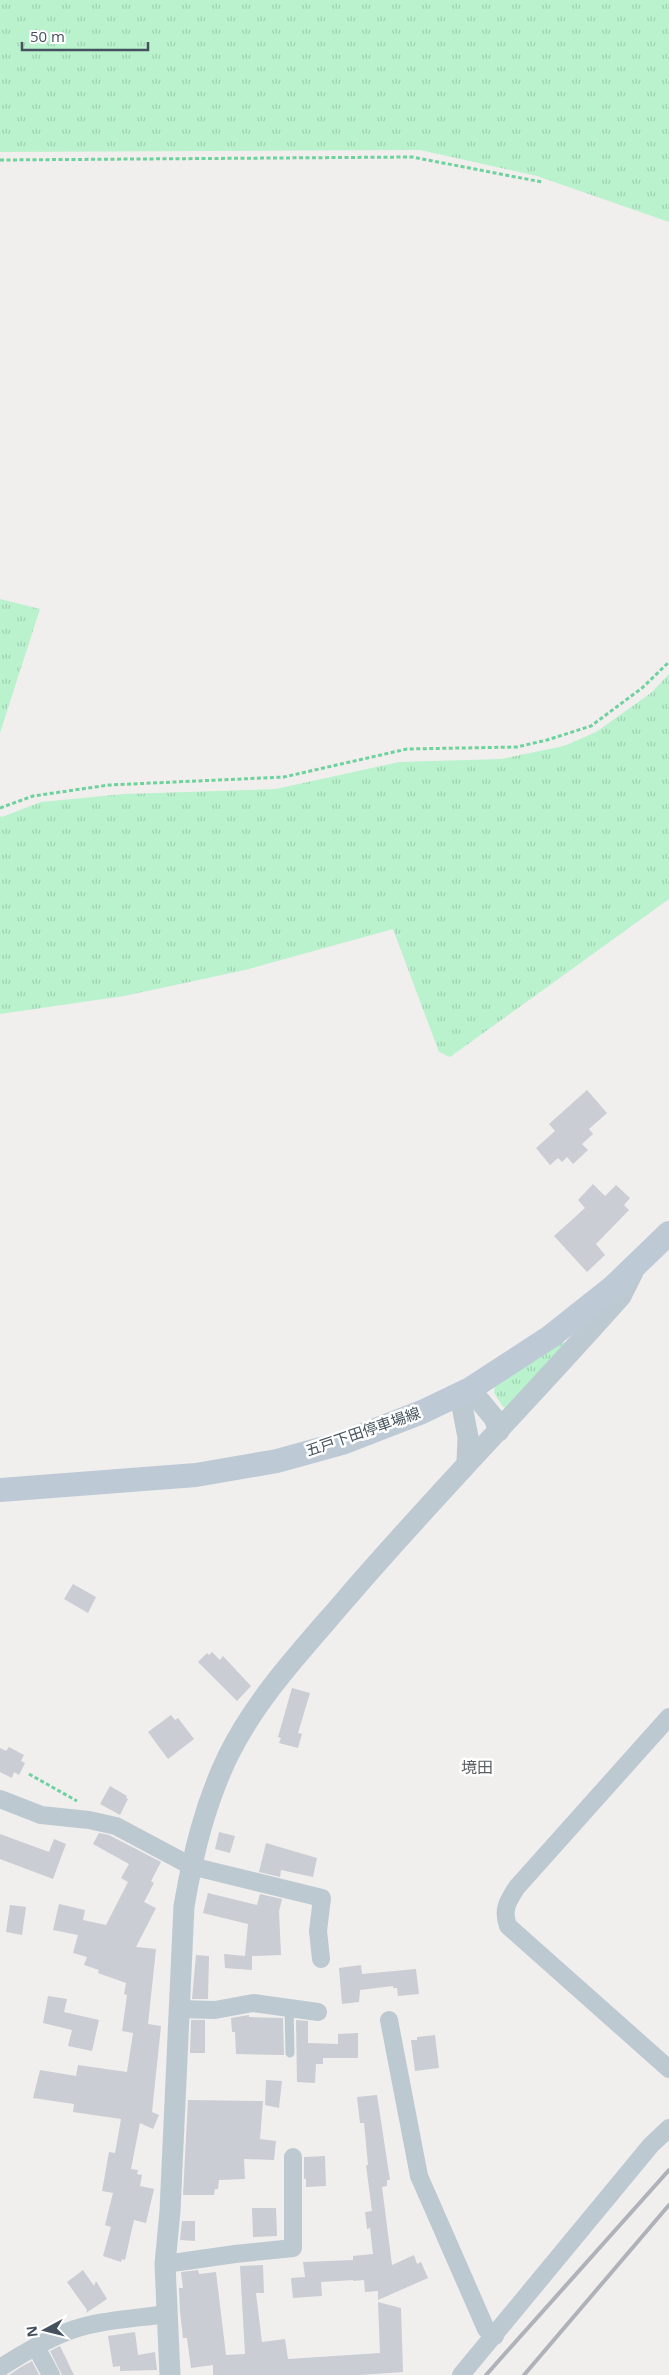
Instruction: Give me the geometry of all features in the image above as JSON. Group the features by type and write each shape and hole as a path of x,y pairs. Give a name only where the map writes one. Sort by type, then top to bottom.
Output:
{"main road":[{"name":"五戸下田停車場線","path":"0,1490 196,1475 277,1461 342,1443 465,1392 550,1337 613,1287 669,1233"}],"street":[{"path":"170,2375 165,2264 170,2211 184,1906 191,1866 208,1802 229,1755 248,1721 277,1679 397,1539 467,1462 499,1431 621,1296 638,1263"},
{"path":"465,1392 494,1418 499,1431"},
{"path":"465,1392 468,1437 467,1462"},
{"path":"669,1717 517,1886 505,1905 504,1916 508,1926 669,2069"},
{"path":"0,1798 41,1815 89,1820 116,1826 191,1866 322,1898 318,1931 321,1959"},
{"path":"178,2009 214,2010 253,2003 318,2012"},
{"path":"389,2020 419,2176 486,2329 495,2336"},
{"path":"461,2375 651,2145 669,2128"},
{"path":"165,2264 293,2248 293,2157"},
{"path":"0,2369 64,2332 86,2326 166,2314"},
{"path":"36,2347 51,2375"}],"lane":[{"path":"289,2008 290,2053"},
{"path":"0,2369 3,2375"}],"path":[{"path":"0,160 412,157 542,182"},
{"path":"0,808 33,796 109,785 284,776 407,749 517,747 591,726 642,688 669,662"},
{"path":"29,1774 79,1802"}],"green space":[{"path":"0,0 669,0 669,222 537,176 420,150 0,152"},
{"path":"0,599 40,609 0,733"},
{"path":"669,674 669,899 450,1057 439,1052 393,929 245,970 124,996 0,1014 0,816 2,817 41,802 124,794 276,789 399,762 501,759 564,746 596,732 651,693"},
{"path":"563,1341 567,1347 511,1409 503,1407 494,1393 495,1385"}],"building":[{"path":"587,1090 607,1113 589,1129 593,1134 582,1144 588,1150 573,1164 567,1157 562,1162 558,1158 550,1165 536,1148 555,1131 549,1124"},
{"path":"593,1184 605,1196 616,1185 630,1198 624,1205 629,1210 596,1244 605,1255 587,1272 554,1236 585,1208 578,1200"},
{"path":"73,1584 96,1597 88,1613 64,1599"},
{"path":"212,1652 220,1660 223,1656 251,1686 237,1701 198,1662 207,1653 209,1655"},
{"path":"292,1688 310,1693 298,1733 302,1734 298,1748 279,1743 281,1738 278,1737"},
{"path":"171,1715 175,1720 178,1718 194,1739 168,1759 148,1732"},
{"path":"9,1747 24,1755 21,1761 25,1763 19,1775 14,1772 12,1778 0,1772 0,1748 6,1751"},
{"path":"110,1786 127,1796 126,1798 128,1799 120,1815 100,1804"},
{"path":"219,1832 235,1836 230,1853 215,1849"},
{"path":"99,1833 109,1835 161,1862 151,1881 154,1883 144,1902 156,1908 136,1947 156,1949 148,2024 161,2026 152,2112 159,2115 153,2129 140,2123 131,2169 138,2170 137,2174 142,2175 140,2186 154,2189 146,2223 134,2220 125,2260 122,2259 121,2262 103,2256 111,2227 105,2225 113,2193 102,2191 109,2152 115,2153 121,2119 73,2112 74,2104 33,2098 40,2070 76,2076 78,2065 127,2072 133,2033 122,2031 127,1995 124,1994 126,1983 98,1973 99,1970 84,1965 87,1957 73,1953 78,1935 53,1930 59,1904 85,1910 83,1920 106,1925 128,1882 121,1878 129,1864 93,1844"},
{"path":"0,1834 49,1852 54,1839 66,1844 53,1879 0,1859"},
{"path":"266,1843 317,1858 313,1877 281,1870 280,1877 259,1872"},
{"path":"208,1893 257,1905 260,1894 282,1899 279,1911 281,1955 252,1956 252,1970 225,1968 224,1954 245,1956 248,1924 203,1913"},
{"path":"10,1905 26,1907 22,1935 6,1932"},
{"path":"196,1955 209,1956 208,1999 192,1999"},
{"path":"361,1965 362,1974 416,1969 419,1994 398,1996 397,1988 393,1988 393,1986 360,1990 359,2002 342,2004 339,1968"},
{"path":"48,1996 67,1999 64,2012 99,2020 92,2051 68,2046 72,2030 43,2023"},
{"path":"249,2015 249,2017 283,2018 284,2055 236,2054 235,2032 232,2032 231,2018"},
{"path":"191,2020 205,2020 205,2053 190,2053"},
{"path":"296,2020 308,2021 308,2043 338,2044 338,2034 358,2033 358,2058 323,2058 323,2064 316,2064 315,2083 297,2082"},
{"path":"435,2035 439,2068 415,2071 411,2040 417,2040 417,2037"},
{"path":"266,2080 282,2081 279,2108 265,2105"},
{"path":"377,2095 390,2180 387,2180 387,2186 382,2187 392,2265 414,2255 417,2264 421,2262 428,2278 378,2300 378,2291 365,2292 364,2280 321,2282 322,2296 293,2298 291,2278 305,2277 303,2262 353,2260 353,2256 373,2254 370,2228 367,2229 365,2212 372,2211 366,2165 368,2165 364,2123 360,2123 357,2097"},
{"path":"188,2100 263,2101 260,2139 276,2141 274,2160 244,2159 245,2179 219,2180 218,2189 215,2189 214,2195 183,2195"},
{"path":"325,2156 326,2186 306,2187 304,2157"},
{"path":"252,2208 276,2208 277,2236 253,2237"},
{"path":"182,2221 195,2221 195,2241 180,2240"},
{"path":"263,2265 264,2293 256,2293 262,2342 285,2339 288,2359 380,2353 378,2302 401,2308 403,2372 360,2375 213,2375 213,2365 191,2368 187,2338 183,2338 180,2311 179,2288 183,2288 181,2272 198,2270 199,2274 216,2272 226,2355 245,2354 240,2266"},
{"path":"83,2270 94,2286 96,2281 107,2299 86,2313 87,2310 67,2282"},
{"path":"135,2332 138,2355 155,2352 157,2370 120,2371 120,2366 113,2367 108,2336"},
{"path":"60,2346 74,2375 62,2375 50,2351"},
{"path":"32,2361 39,2375 9,2375 21,2367"}],"railway":[{"path":"486,2375 669,2170"},
{"path":"524,2375 669,2205"}],"district":[{"name":"境田","path":"477,1767"}]}
